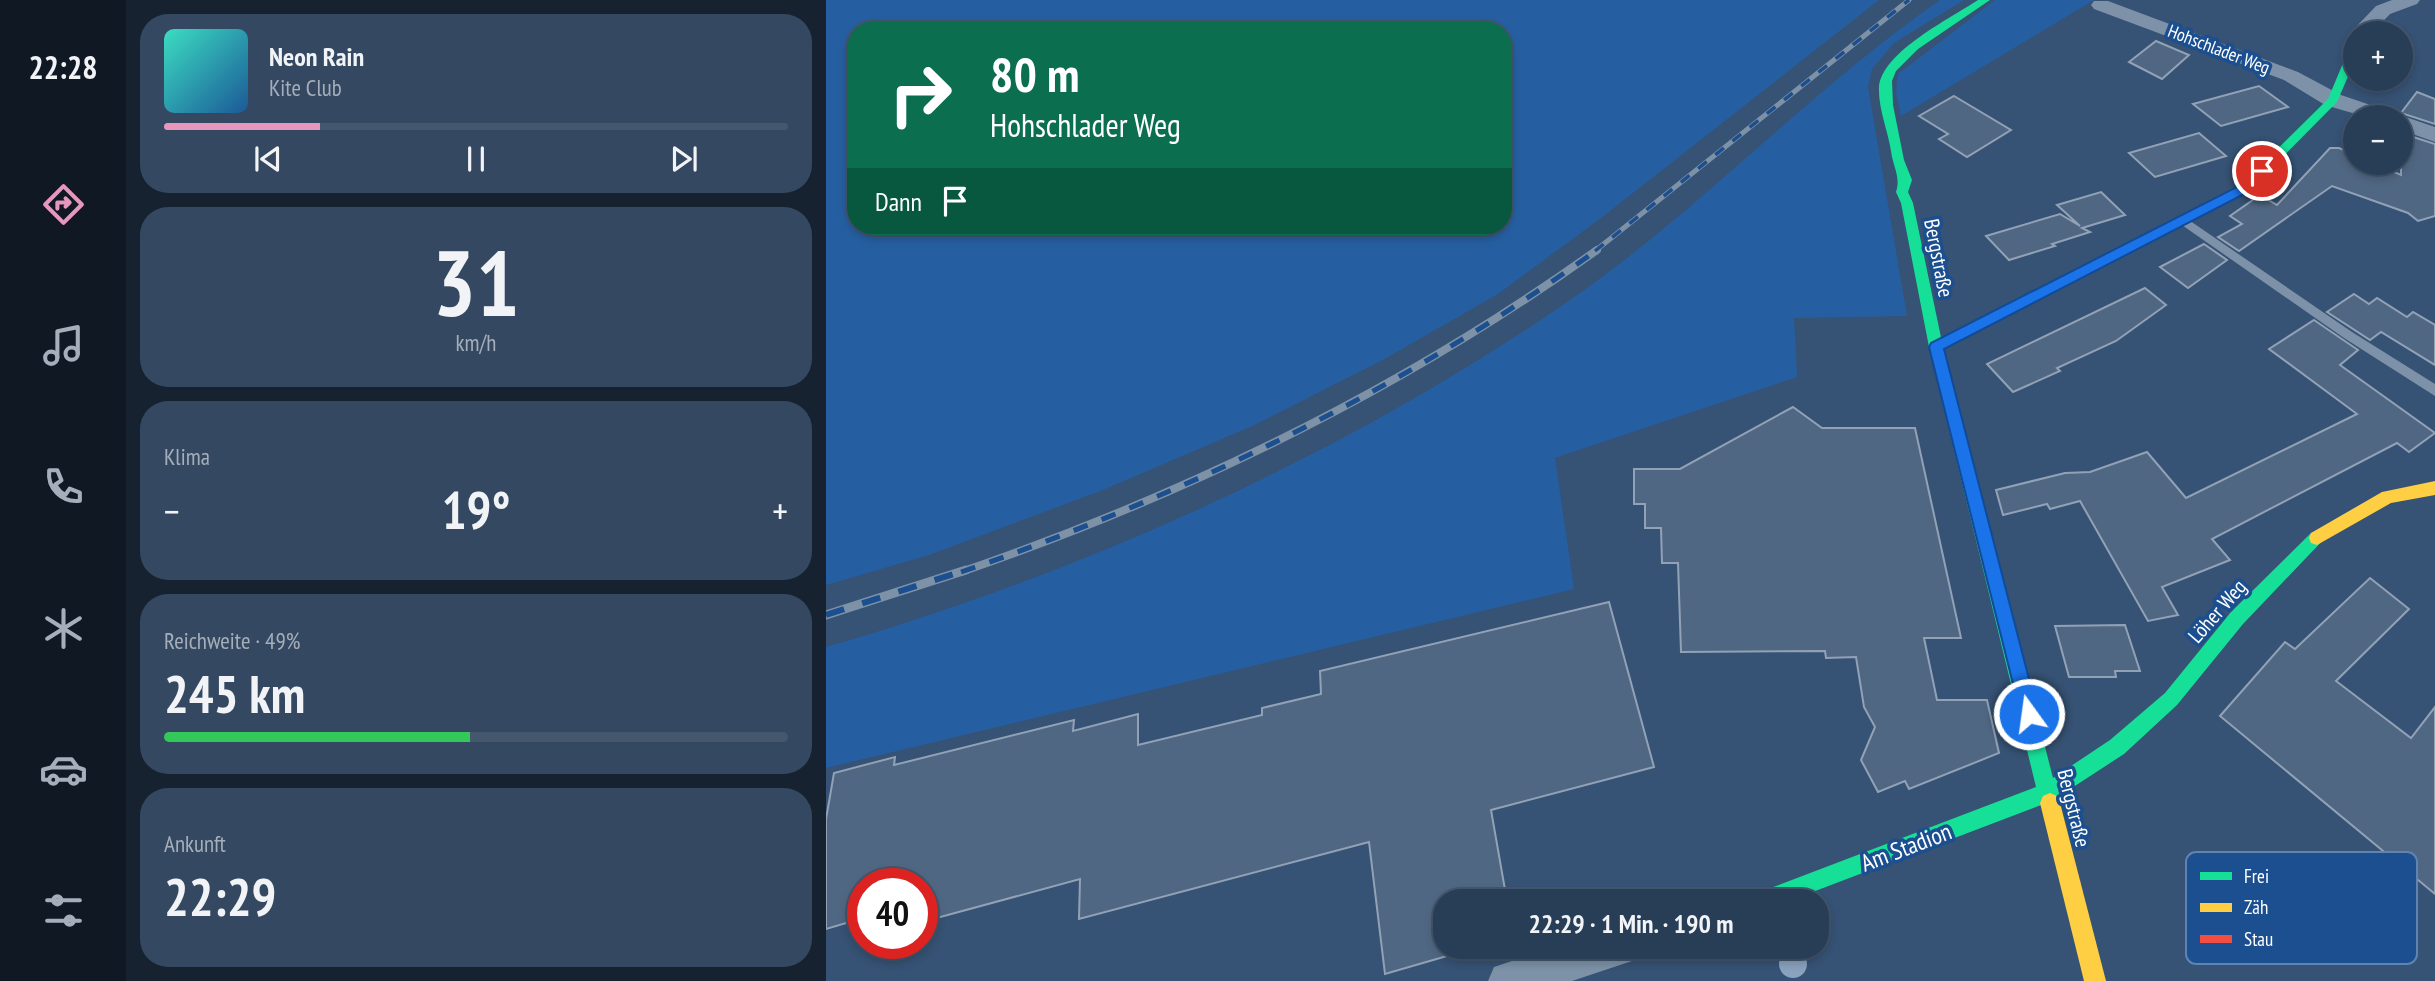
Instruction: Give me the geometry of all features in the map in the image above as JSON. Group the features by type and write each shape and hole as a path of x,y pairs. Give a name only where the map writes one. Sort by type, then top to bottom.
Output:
{"street":[{"name":"Bergstraße","path":"1985,0 1906,54 1893,66 1886,81 1885,94 1897,148 1896,162 1906,180 1902,192 1936,347 2095,981"},
{"path":"2372,21 2383,10 2410,0"},
{"name":"Hohschlader Weg","path":"2101,5 2291,76 2333,100 2349,105"},
{"path":"1936,347 2244,189 2333,100 2343,76"},
{"path":"2413,127 2435,135"},
{"name":"Löher Weg","path":"2049,792 2117,747 2171,699 2237,618 2320,536 2388,498 2435,488"},
{"name":"Am Stadion","path":"1794,889 2049,792"},
{"path":"1508,981 1579,959"}],"lane":[{"path":"2183,220 2348,335 2435,391"}],"shaded area":[{"path":"826,0 1879,0 1601,218 1498,294 1381,361 1250,427 1103,490 929,555 826,585"},
{"path":"1940,0 1964,0 1894,43 1872,69 1868,87 1907,316 1794,318 1797,377 1555,458 1574,589 826,768 826,647 1023,582 1121,543 1312,454 1405,404 1580,293 1672,222 1848,70"},
{"path":"1995,0 2094,0 1901,116 1896,92 1898,74"}],"building":[{"path":"2156,41 2189,55 2162,79 2129,62"},
{"path":"2259,86 2288,107 2221,126 2193,104"},
{"path":"2417,92 2435,99 2435,124 2413,117 2413,105 2407,105"},
{"path":"1954,96 2011,130 1967,157 1939,139 1948,134 1919,116"},
{"path":"2199,133 2226,156 2155,177 2129,153"},
{"path":"2413,137 2435,144 2435,216 2418,221 2408,213 2332,186 2239,251 2218,237 2242,224 2230,216 2260,195 2277,205 2330,148 2343,150 2343,175 2413,175"},
{"path":"2101,192 2125,215 2082,228 2090,232 2052,244 2055,246 2009,260 1986,236 2060,214 2080,226 2057,205"},
{"path":"2204,244 2227,260 2188,288 2160,267"},
{"path":"2145,288 2166,305 2116,341 2057,368 2060,371 2013,392 1987,364"},
{"path":"2354,294 2369,304 2377,298 2407,317 2413,312 2435,325 2435,365 2381,332 2370,340 2327,312"},
{"path":"2314,320 2358,350 2340,365 2435,433 2409,452 2397,443 2212,539 2230,560 2162,587 2178,615 2148,621 2080,501 2050,509 2047,504 2003,515 1996,490 2065,473 2090,472 2147,452 2186,498 2357,414 2269,349"},
{"path":"1793,407 1822,428 1915,428 1961,638 1924,638 1937,700 1987,700 1999,753 1909,789 1905,781 1878,792 1861,760 1875,727 1864,707 1856,657 1826,658 1825,651 1681,652 1678,563 1662,563 1661,528 1645,528 1645,504 1634,504 1634,469 1680,469"},
{"path":"2370,578 2409,609 2336,681 2411,738 2435,707 2435,894 2417,879 2417,852 2384,852 2220,716 2285,642 2295,649"},
{"path":"1609,602 1654,767 1491,810 1505,889 1433,889 1433,959 1437,959 1385,974 1369,842 1079,919 1080,879 938,918 938,868 847,868 847,923 826,929 826,819 834,773 895,757 894,765 1074,720 1073,731 1138,714 1138,745 1262,715 1262,708 1321,694 1320,671"},
{"path":"2125,625 2140,671 2115,671 2116,677 2069,677 2055,626"}],"railway":[{"path":"1595,251 1909,0"},
{"path":"961,572 1046,542 1129,508 1211,473 1291,434 1370,393 1447,348 1523,301 1597,250"},
{"path":"826,615 966,570"}],"traffic: fast":[{"path":"1985,0 1929,36 1901,58 1886,81 1885,93 1898,160 1906,180 1902,192 1907,203 1936,347 2050,803"},
{"path":"2223,200 2244,189 2333,100 2343,76"},
{"path":"1794,889 2049,792 2117,747 2171,699 2237,618 2317,538"}],"traffic: slow":[{"path":"2317,538 2388,497 2435,488"},
{"path":"2050,803 2095,981"}],"traffic: jam":[{"path":"1936,347 2223,200"}],"route":[{"path":"2029,714 1936,347 2244,189 2262,171"}]}
